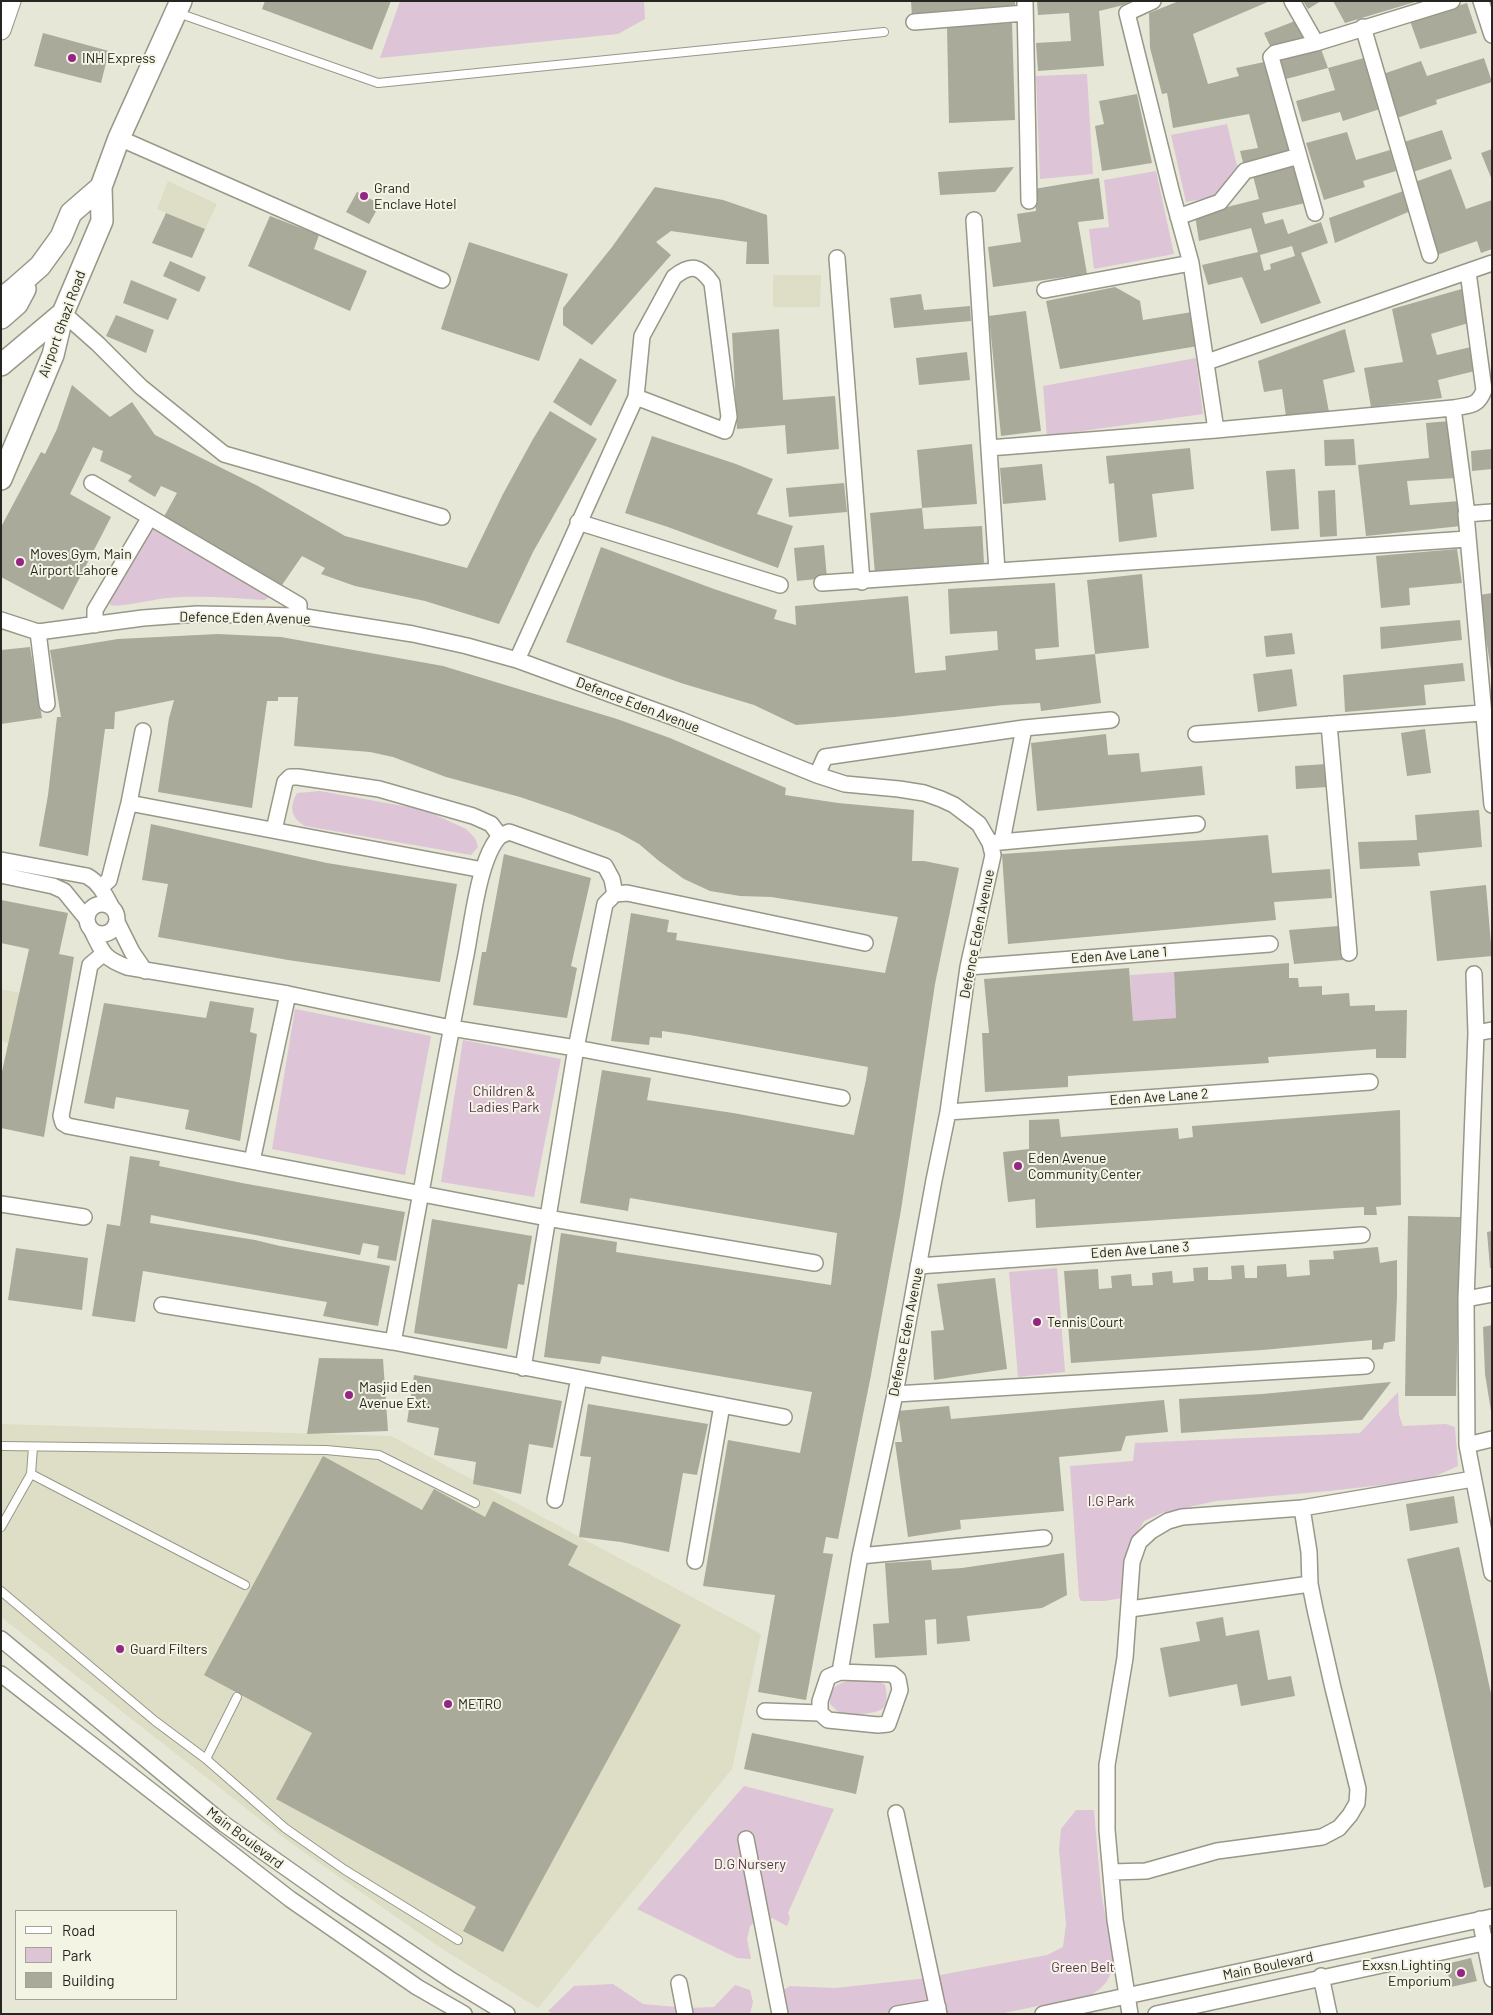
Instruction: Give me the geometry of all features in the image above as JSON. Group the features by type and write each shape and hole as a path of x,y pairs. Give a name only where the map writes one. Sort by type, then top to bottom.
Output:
{"main road":[{"name":"Airport Ghazi Road","path":"1,479 53,354 63,313 102,221 101,187 119,138 179,7"},
{"path":"1,299 33,272 61,237 71,213 101,187"},
{"path":"1,318 17,304 33,272"},
{"path":"1,365 63,313"}],"street":[{"path":"1,30 11,1"},
{"path":"1153,1 1127,13 1191,263 1216,430"},
{"path":"1292,1 1316,43"},
{"path":"1315,213 1271,57 1275,53 1316,43 1452,1"},
{"path":"1481,1 1492,36"},
{"path":"914,22 1025,7 1029,202"},
{"path":"1363,27 1430,255"},
{"path":"119,138 442,280"},
{"path":"1178,218 1220,202 1245,171 1299,156"},
{"path":"974,220 997,571"},
{"path":"837,258 862,582"},
{"path":"1045,290 1191,263"},
{"path":"1206,362 1492,263"},
{"path":"517,660 636,397 642,336 674,277 682,270 692,268 702,270 712,283 729,416 725,431 636,397"},
{"path":"988,448 1216,430 1453,408 1473,404 1481,399 1484,390 1468,272"},
{"path":"63,313 141,387 224,454 442,517"},
{"path":"1453,408 1466,514 1482,713 1492,805"},
{"path":"92,483 299,604 299,616"},
{"path":"1466,514 1492,512"},
{"path":"95,625 95,610 150,516"},
{"path":"578,522 780,585"},
{"path":"822,583 862,582 1467,539"},
{"name":"Defence Eden Avenue","path":"1,620 38,632 143,618 197,614 299,616 413,634 517,660 681,720 816,775 845,784 899,789 924,793 941,799 954,805 979,824 996,842 968,967 948,1112 895,1394 860,1556 840,1672"},
{"path":"38,632 47,704"},
{"path":"1196,734 1482,713"},
{"path":"816,775 825,757 1024,728 1112,720"},
{"path":"1329,724 1350,953"},
{"path":"1024,728 996,842 1197,824"},
{"path":"101,887 109,880 129,803 143,731"},
{"path":"274,830 285,782 290,777 298,777 379,789 473,816 491,824 500,836"},
{"path":"129,803 483,870"},
{"path":"394,1342 451,1028 483,870 493,843 500,836 509,832 605,866 612,879 615,894"},
{"path":"1,860 87,876 94,880 101,887 132,952 145,971"},
{"path":"1,875 58,888 72,899 89,925 103,954 114,962 145,971 288,994 451,1028 576,1048 842,1098"},
{"path":"523,1368 546,1218 576,1048 605,904 615,894 627,893 865,942"},
{"path":"105,904 114,915 115,927 107,933 102,934 89,925 89,910 96,905 105,904"},
{"name":"Eden Ave Lane 1","path":"968,967 1270,944"},
{"path":"103,954 90,965 61,1116 63,1123 68,1126 546,1218 815,1263"},
{"path":"1474,974 1476,1033 1466,1299 1467,1445 1492,1574"},
{"path":"252,1161 288,994"},
{"path":"1476,1033 1492,1030"},
{"name":"Eden Ave Lane 2","path":"948,1112 1370,1082"},
{"path":"1,1204 84,1217"},
{"name":"Eden Ave Lane 3","path":"918,1266 1362,1235"},
{"path":"1466,1299 1492,1294"},
{"path":"162,1304 394,1342 784,1417"},
{"path":"895,1394 1366,1366"},
{"path":"556,1500 579,1378"},
{"path":"695,1561 722,1405"},
{"path":"1467,1445 1492,1439"},
{"path":"1130,2014 1115,1920 1107,1830 1107,1765 1125,1658 1132,1562 1140,1542 1151,1531 1168,1521 1182,1517 1302,1508 1473,1479"},
{"path":"1111,1872 1146,1871 1217,1852 1322,1837 1339,1828 1357,1803 1358,1789 1332,1688 1310,1584 1309,1552 1302,1508"},
{"path":"860,1556 1044,1538"},
{"path":"1130,1609 1310,1584"},
{"name":"Main Boulevard","path":"1,1639 224,1824 336,1903 451,1980 507,2014"},
{"path":"765,1711 820,1713 828,1720 878,1725 888,1724 900,1690 898,1679 892,1674 840,1672 828,1677 820,1701 820,1713"},
{"name":"Main Boulevard","path":"1,1674 290,1899 417,1987 464,2014"},
{"path":"896,1813 939,2010 897,2014"},
{"path":"746,1839 780,2014"},
{"path":"1486,1918 1492,1979"},
{"name":"Main Boulevard","path":"1043,2014 1486,1918"},
{"name":"Main Boulevard","path":"1157,2014 1321,1976 1488,1942"},
{"path":"1321,1976 1329,2014"},
{"path":"679,1983 685,2014"}],"lane":[{"path":"179,7 378,83 884,32"},
{"path":"1,1446 326,1450 379,1455 475,1503"},
{"path":"1,1527 31,1474 33,1447"},
{"path":"31,1474 245,1585"},
{"path":"1,1591 155,1721 206,1759 285,1828 345,1870 458,1940"},
{"path":"206,1759 237,1696"}],"shaded area":[{"path":"168,181 217,204 205,229 157,209"},
{"path":"773,275 821,275 820,307 773,307"},
{"path":"1,989 20,993 8,1043 1,1041"},
{"path":"1,1424 391,1436 761,1634 732,1769 538,2008 436,1945 284,1838 1,1617"}],"green space":[{"path":"400,1 644,1 645,19 618,34 380,58"},
{"path":"1087,74 1093,174 1040,179 1036,76"},
{"path":"1227,124 1237,166 1213,197 1186,202 1171,135"},
{"path":"1156,171 1174,254 1094,269 1089,229 1109,227 1104,180"},
{"path":"1196,358 1203,414 1047,436 1043,386"},
{"path":"152,528 269,589 269,597 265,600 179,597 110,605 110,598"},
{"path":"320,791 425,810 466,829 475,838 478,847 471,855 305,826 294,816 292,807 294,798 297,793"},
{"path":"1174,972 1176,1018 1133,1021 1130,975"},
{"path":"295,1009 431,1036 405,1175 272,1149"},
{"name":"Children & Ladies Park","path":"463,1040 561,1059 534,1197 441,1182"},
{"name":"Tennis Court","path":"1057,1268 1065,1372 1018,1377 1009,1272"},
{"name":"I.G Park","path":"1398,1392 1399,1415 1403,1426 1446,1424 1455,1427 1458,1466 1427,1480 1216,1501 1162,1513 1144,1521 1134,1538 1126,1566 1122,1598 1104,1601 1081,1601 1079,1597 1070,1466 1133,1461 1135,1443 1360,1433"},
{"path":"852,1680 878,1681 885,1685 887,1699 884,1707 876,1712 862,1714 844,1714 837,1711 830,1704 831,1694 838,1685"},
{"name":"D.G Nursery","path":"744,1786 834,1809 788,1913 790,1918 787,1926 772,1918 758,1920 750,1926 747,1939 751,1959 737,1958 637,1909"},
{"name":"Green Belt","path":"1076,1810 1094,1810 1101,1891 1113,1960 1110,1976 1096,1992 1091,1995 999,2014 772,2014 777,1994 790,1986 835,1988 919,1979 1047,1955 1063,1947 1066,1924 1059,1850 1061,1829"},
{"path":"613,1984 643,2004 687,2008 714,2007 735,1985 750,1990 753,2002 750,2014 553,2014 548,2011 574,1986"}],"building":[{"path":"265,1 391,1 372,50 262,9"},
{"path":"911,1 1015,1 1015,6 912,17"},
{"path":"1037,1 1136,2 1099,11 1104,66 1038,71 1036,43 1071,41 1069,13 1038,15"},
{"path":"1179,1 1270,1 1193,34 1208,84 1239,76 1236,68 1264,62 1290,155 1244,166 1240,151 1258,148 1249,114 1173,128 1167,93 1162,94 1150,48 1149,13"},
{"path":"1303,1 1321,1 1308,9"},
{"path":"1333,1 1415,1 1415,2 1345,23"},
{"path":"1467,3 1477,33 1420,49 1410,21"},
{"path":"1295,21 1303,37 1271,48 1264,33"},
{"path":"1012,23 1015,120 949,123 947,27"},
{"name":"INH Express","path":"43,33 109,51 101,83 34,66"},
{"path":"1321,49 1328,68 1286,79 1281,60"},
{"path":"1364,58 1380,109 1343,121 1340,112 1302,122 1296,101 1335,90 1328,68"},
{"path":"1484,58 1492,82 1436,100 1437,104 1397,118 1383,74 1421,61 1427,76"},
{"path":"1137,94 1152,163 1102,171 1095,126 1104,124 1099,101"},
{"path":"1442,130 1452,159 1413,172 1404,142"},
{"path":"1347,132 1356,160 1390,150 1396,171 1363,181 1365,187 1324,200 1306,143"},
{"path":"1492,149 1492,180 1481,153"},
{"path":"1294,166 1305,203 1262,213 1265,224 1283,219 1288,234 1321,222 1328,243 1301,253 1321,303 1261,324 1242,277 1208,285 1202,265 1258,252 1251,228 1199,241 1195,215 1259,199 1253,176","holes":["1292,246 1295,256 1270,264 1271,269 1264,271 1260,255"]},
{"path":"1014,167 995,192 940,195 938,172"},
{"path":"1451,169 1466,209 1492,200 1492,249 1481,253 1477,241 1437,255 1415,182"},
{"path":"1099,178 1104,219 1078,222 1087,274 993,287 988,247 1021,242 1017,214 1036,211 1034,189"},
{"path":"655,187 723,200 767,215 769,264 746,264 747,242 671,231 656,242 671,255 592,345 563,325 563,308 612,247"},
{"path":"1406,190 1413,210 1335,243 1329,218"},
{"path":"357,192 380,204 369,224 346,212"},
{"path":"166,213 205,229 192,258 152,243"},
{"path":"270,216 319,235 314,249 367,271 350,311 248,266"},
{"path":"469,242 568,274 539,361 441,329"},
{"path":"170,261 206,277 199,292 163,276"},
{"path":"131,280 177,299 168,320 123,303"},
{"path":"1115,287 1140,301 1143,320 1192,312 1198,346 1060,369 1046,301"},
{"path":"1465,288 1472,322 1431,334 1437,355 1471,347 1475,371 1438,380 1442,398 1371,407 1364,368 1403,362 1392,309"},
{"path":"921,294 924,310 970,306 971,321 894,328 890,298"},
{"path":"1026,311 1041,431 1001,436 989,316"},
{"path":"116,315 154,330 146,353 106,336"},
{"path":"779,329 783,400 835,396 839,449 787,454 785,425 737,429 732,333"},
{"path":"1345,329 1355,372 1323,380 1329,412 1286,416 1282,389 1264,392 1258,361"},
{"path":"967,352 970,380 919,385 916,358"},
{"path":"580,358 617,380 591,426 553,402"},
{"path":"72,385 110,417 132,402 155,435 258,486 345,536 467,568 503,494 550,411 597,439 533,552 499,624 425,601 355,586 321,574 325,568 302,556 282,585 221,551 161,522 177,493 161,486 155,497 128,481 132,476 100,461 103,451 93,447 70,494 111,517 63,610 1,577 1,527 41,452 45,454 57,429"},
{"path":"1450,421 1456,478 1407,481 1410,505 1459,501 1461,526 1366,536 1358,465 1429,458 1426,423"},
{"path":"652,436 736,464 773,479 757,514 793,526 778,568 625,513"},
{"path":"1354,439 1356,465 1325,466 1324,440"},
{"path":"972,444 977,504 922,508 917,450"},
{"path":"1190,448 1194,489 1152,494 1157,537 1119,542 1114,483 1109,484 1106,456"},
{"path":"1492,449 1492,469 1472,471 1471,451"},
{"path":"1042,464 1046,500 1003,504 1000,468"},
{"path":"1295,469 1299,529 1271,531 1266,471"},
{"path":"844,483 847,512 789,517 786,488"},
{"path":"1335,490 1337,536 1320,537 1318,491"},
{"path":"922,508 924,529 982,526 984,564 875,574 870,513"},
{"path":"824,545 827,578 797,581 794,548"},
{"path":"601,547 777,610 774,619 796,625 795,606 908,596 915,673 946,670 945,656 998,650 997,631 950,634 948,589 1055,583 1059,647 1035,649 1036,660 1095,654 1101,703 1041,711 1040,703 1004,705 796,725 754,705 681,683 566,642"},
{"path":"1457,549 1462,583 1409,588 1410,605 1381,608 1376,556"},
{"path":"1142,574 1149,648 1095,654 1087,580"},
{"path":"1492,593 1492,670 1491,670 1479,595"},
{"path":"1460,620 1462,640 1381,649 1380,627"},
{"path":"1292,633 1295,654 1266,657 1264,636"},
{"path":"218,634 281,637 443,666 617,719 670,738 786,788 785,795 838,803 914,810 912,861 924,861 959,868 935,984 901,1210 871,1375 838,1539 826,1537 823,1553 833,1554 806,1700 758,1692 775,1595 703,1586 728,1440 800,1453 812,1392 602,1356 600,1364 544,1357 561,1233 617,1242 616,1252 831,1285 837,1233 630,1198 628,1211 580,1203 602,1070 651,1078 647,1100 733,1113 854,1135 866,1080 868,1067 690,1035 662,1031 662,1038 650,1037 649,1045 611,1041 631,913 669,920 667,932 677,933 676,940 885,973 898,917 771,897 740,896 710,891 684,879 639,844 619,833 570,814 520,797 446,777 393,757 370,752 294,746 298,697 278,697 278,701 267,701 252,808 158,792 169,718 174,700 115,712 114,729 105,729 88,856 39,846 48,795 57,717 61,717 50,650 118,639"},
{"path":"30,647 42,718 1,724 1,650"},
{"path":"1463,663 1465,681 1424,685 1426,705 1345,712 1343,675"},
{"path":"1292,669 1297,706 1258,712 1253,674"},
{"path":"1425,729 1431,773 1407,776 1401,733"},
{"path":"1106,734 1108,755 1139,753 1141,772 1202,766 1205,795 1037,811 1031,743"},
{"path":"1327,764 1328,787 1296,789 1295,766"},
{"path":"1479,810 1482,847 1418,853 1420,866 1360,869 1358,842 1417,840 1415,815"},
{"path":"151,824 327,863 457,884 440,982 288,960 158,937 168,884 142,880"},
{"path":"1268,835 1272,873 1330,869 1332,898 1274,902 1276,920 1008,944 1002,854"},
{"path":"504,854 591,878 571,966 577,968 567,1018 473,1005 482,952 486,952"},
{"path":"1486,885 1492,956 1437,961 1430,891"},
{"path":"1,900 68,913 59,954 74,957 44,1137 1,1128 1,1076 29,949 1,943"},
{"path":"1339,926 1343,960 1294,964 1289,930"},
{"path":"1289,963 1289,978 1298,978 1299,987 1322,986 1322,995 1349,993 1350,1006 1375,1005 1375,1011 1407,1010 1406,1058 1376,1058 1376,1049 1268,1057 1269,1063 1068,1076 1068,1087 985,1092 982,1033 989,1033 984,979 1129,968 1133,1021 1176,1018 1174,972"},
{"path":"210,1001 254,1008 250,1032 257,1034 240,1141 185,1129 189,1110 116,1097 114,1109 84,1103 104,1003 206,1018"},
{"path":"1400,1110 1401,1205 1376,1207 1377,1215 1364,1215 1364,1207 1036,1228 1035,1199 1008,1202 1003,1152 1029,1149 1029,1120 1059,1119 1061,1137 1178,1128 1179,1139 1193,1137 1192,1126"},
{"path":"130,1156 160,1161 159,1166 242,1183 405,1212 396,1261 377,1258 379,1246 363,1243 360,1255 151,1215 150,1223 255,1240 390,1266 378,1326 323,1316 327,1302 143,1271 135,1322 92,1316 107,1224 120,1226"},
{"path":"1408,1216 1460,1217 1456,1396 1405,1396"},
{"path":"432,1219 532,1236 524,1285 518,1284 507,1349 414,1333"},
{"path":"1492,1231 1492,1268 1490,1268 1487,1232"},
{"path":"1378,1247 1380,1263 1397,1260 1395,1341 1384,1343 1383,1349 1372,1350 1372,1340 1262,1350 1071,1363 1064,1271 1098,1269 1099,1289 1112,1288 1111,1276 1131,1274 1132,1286 1153,1285 1152,1273 1172,1271 1173,1283 1194,1281 1193,1268 1208,1267 1208,1280 1232,1279 1231,1266 1244,1265 1245,1278 1257,1278 1257,1266 1286,1264 1287,1277 1310,1275 1309,1260 1334,1259 1333,1251"},
{"path":"16,1248 88,1258 82,1310 8,1300"},
{"path":"995,1278 1007,1369 934,1380 931,1331 944,1330 937,1284"},
{"path":"1492,1325 1491,1411 1485,1374 1483,1327"},
{"name":"Masjid Eden Avenue Ext.","path":"319,1358 383,1359 388,1431 307,1434"},
{"path":"414,1375 562,1401 553,1448 529,1444 521,1494 473,1484 476,1462 434,1455 439,1428 407,1422"},
{"path":"1391,1382 1362,1420 1181,1433 1179,1399 1262,1394"},
{"path":"1164,1400 1168,1432 1126,1436 1121,1451 1059,1457 1064,1511 960,1520 961,1529 908,1537 895,1442 902,1442 898,1411 949,1406 951,1419"},
{"path":"588,1404 708,1424 697,1475 683,1473 669,1552 621,1542 579,1537 591,1457 580,1456"},
{"name":"METRO","path":"323,1456 422,1510 434,1489 485,1517 493,1501 578,1546 568,1565 681,1625 503,1952 463,1931 476,1907 276,1799 312,1733 204,1675"},
{"path":"1454,1496 1458,1523 1410,1531 1406,1504"},
{"path":"1459,1547 1492,1698 1492,1886 1484,1888 1407,1559"},
{"path":"1064,1553 1067,1595 1042,1608 967,1616 970,1641 937,1644 936,1619 925,1620 927,1655 875,1658 873,1624 889,1623 885,1563 931,1560 932,1570 962,1568"},
{"path":"1223,1617 1226,1636 1259,1630 1268,1680 1291,1676 1295,1696 1241,1706 1237,1684 1169,1697 1160,1648 1200,1641 1196,1622"},
{"path":"752,1733 864,1756 856,1794 744,1769"},
{"name":"Exxsn Lighting Emporium","path":"1471,1958 1477,1981 1451,1987 1446,1964"}],"place":[{"name":"INH Express","path":"72,58"},
{"name":"Grand Enclave Hotel","path":"364,196"},
{"name":"Moves Gym, Main Airport Lahore","path":"20,562"},
{"name":"Eden Avenue Community Center","path":"1018,1166"},
{"name":"Tennis Court","path":"1037,1322"},
{"name":"Masjid Eden Avenue Ext.","path":"349,1395"},
{"name":"Guard Filters","path":"120,1649"},
{"name":"METRO","path":"448,1704"},
{"name":"Exxsn Lighting Emporium","path":"1461,1973"}]}
